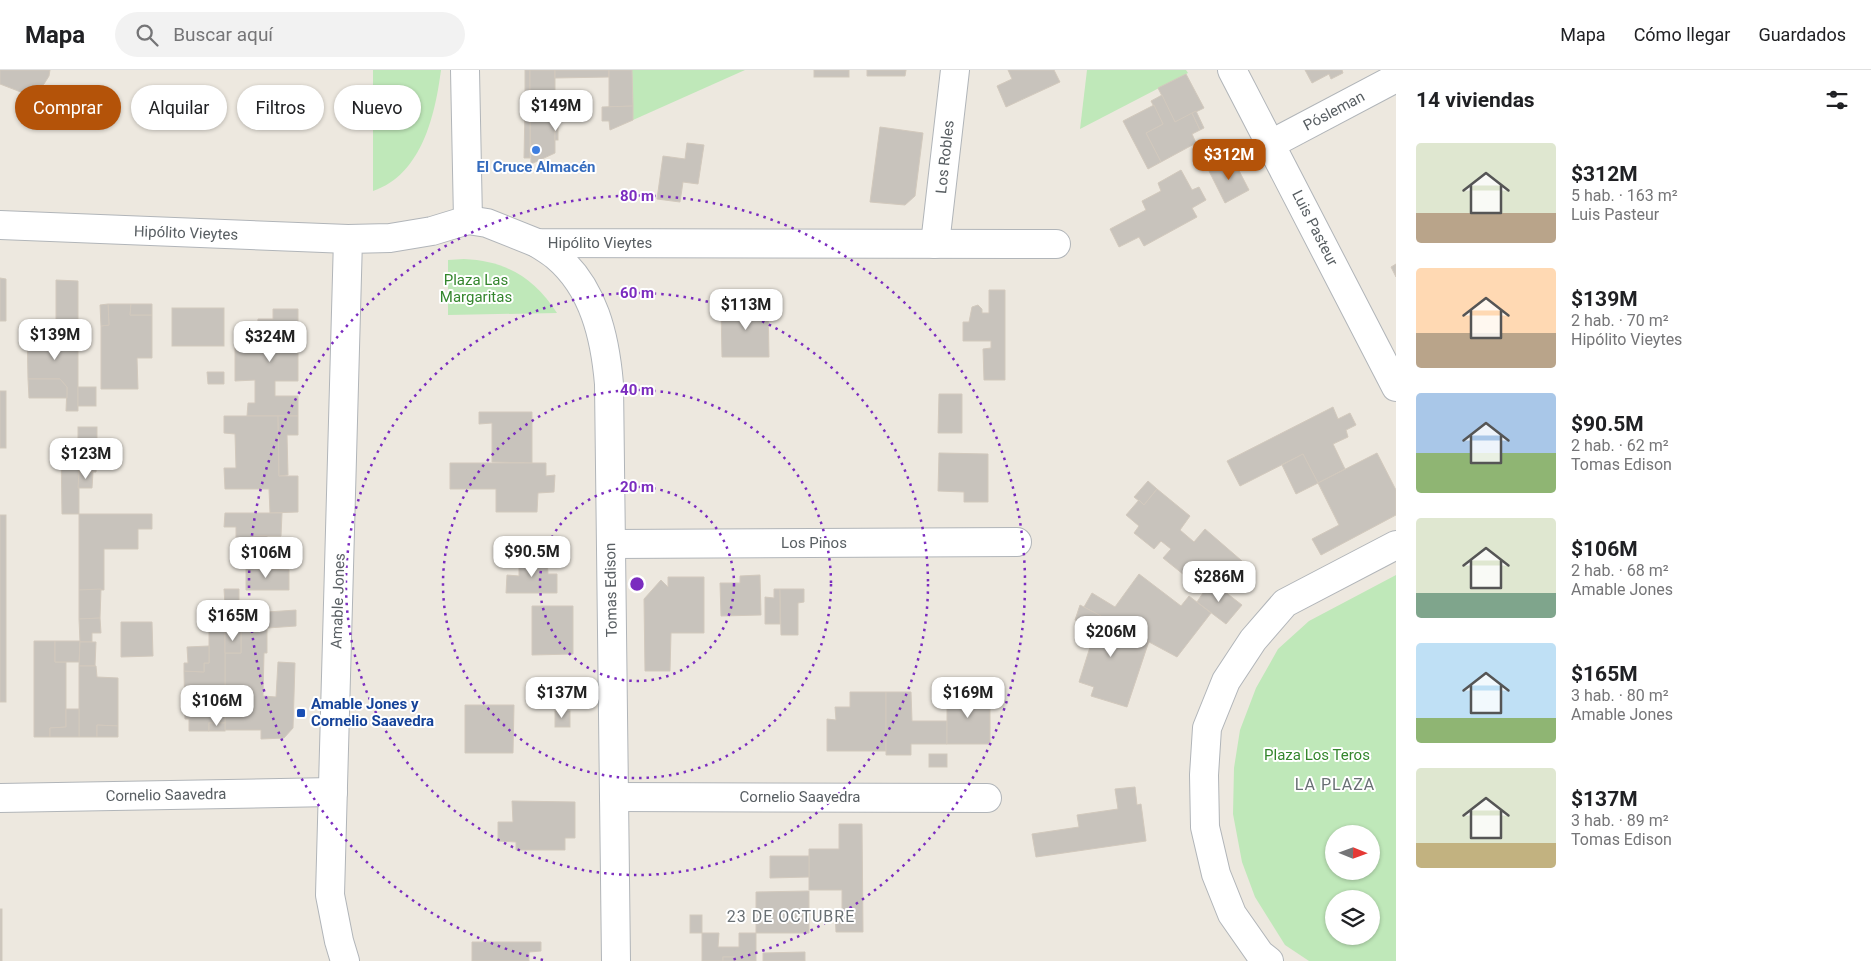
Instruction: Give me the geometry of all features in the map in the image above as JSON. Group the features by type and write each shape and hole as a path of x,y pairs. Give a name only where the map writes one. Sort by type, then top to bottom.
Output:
{"street":[{"path":"465,70 468,220"},
{"name":"Los Robles","path":"935,244 955,70"},
{"name":"Luis Pasteur","path":"1232,70 1396,387"},
{"name":"Pósleman","path":"1271,144 1396,78"},
{"name":"Hipólito Vieytes","path":"0,225 348,238 398,237 432,231 468,220 494,226 537,243 1056,244"},
{"name":"Amable Jones","path":"345,961 337,933 330,895 348,238"},
{"name":"Tomas Edison","path":"537,243 556,256 569,270 582,287 592,305 603,340 609,384 616,961"},
{"name":"Los Pinos","path":"611,544 1016,542"},
{"path":"1269,961 1260,954 1232,914 1216,874 1206,827 1204,775 1207,728 1226,681 1253,640 1285,603 1396,544"},
{"name":"Cornelio Saavedra","path":"0,798 333,792"},
{"name":"Cornelio Saavedra","path":"614,797 987,798"}],"green space":[{"path":"373,70 441,70 435,106 423,141 403,171 390,183 373,191 373,130 421,130 421,85 373,85"},
{"path":"632,70 745,70 633,120"},
{"path":"1087,70 1186,70 1188,73 1080,129"},
{"name":"Plaza Las Margaritas","path":"464,259 493,263 518,274 539,290 557,313 448,315 448,260"},
{"name":"Plaza Los Teros","path":"1396,575 1396,961 1309,961 1285,945 1255,897 1242,862 1233,814 1234,768 1240,730 1256,688 1278,649 1309,621"}],"building":[{"path":"0,70 50,70 49,76 43,85 15,85 15,90 0,84"},
{"path":"525,70 530,70 530,94 525,94"},
{"path":"530,70 555,70 555,93 530,94"},
{"path":"555,70 609,70 609,77 555,78"},
{"path":"609,70 632,70 633,106 609,107"},
{"path":"814,70 849,70 849,77 814,77"},
{"path":"867,70 906,70 905,76 867,76"},
{"path":"1008,70 1054,70 1060,82 1006,107 997,86 1012,79"},
{"path":"1305,70 1342,70 1343,73 1331,79 1329,74 1312,83"},
{"path":"1186,74 1204,108 1175,122 1158,88"},
{"path":"555,93 555,108 534,108 533,94"},
{"path":"1162,95 1175,122 1192,113 1200,130 1192,134 1196,143 1161,162 1146,133 1163,124 1151,101"},
{"path":"1154,105 1163,124 1146,133 1161,162 1148,169 1123,121"},
{"path":"633,106 633,120 610,130 609,121 602,121 602,107"},
{"path":"525,108 530,108 530,158 524,158"},
{"path":"530,108 555,108 555,153 531,164"},
{"path":"1196,111 1204,128 1200,130 1192,113"},
{"path":"555,125 558,125 558,140 555,140"},
{"path":"880,127 923,133 915,196 905,205 870,202"},
{"path":"687,143 704,145 698,184 683,182 680,202 657,199 663,156 685,159"},
{"path":"1233,159 1249,190 1225,203 1209,171"},
{"path":"1181,170 1192,190 1199,187 1206,200 1192,208 1197,217 1144,246 1139,237 1119,247 1110,229 1146,210 1142,201 1161,191 1158,183"},
{"path":"1396,264 1396,277 1391,267"},
{"path":"0,278 6,279 6,321 0,321"},
{"path":"56,280 78,281 78,320 56,320"},
{"path":"989,290 1005,290 1005,380 984,380 983,349 991,348 991,341 963,341 963,322 969,322 972,307 978,305 982,309 982,313 989,313"},
{"path":"746,302 768,302 769,357 722,357 721,307 746,307"},
{"path":"108,304 131,304 130,315 152,315 152,358 137,358 138,389 101,389 101,326 109,325"},
{"path":"108,304 109,325 101,326 100,305"},
{"path":"131,304 152,304 152,315 130,315"},
{"path":"172,308 224,308 224,346 172,346"},
{"path":"273,309 298,309 298,381 275,381 275,396 298,396 298,416 247,416 248,403 255,403 255,380 235,381 235,334 257,334 258,319 273,319"},
{"path":"27,330 60,330 60,339 78,339 78,411 66,411 67,387 60,379 28,379"},
{"path":"207,372 224,372 224,384 208,384"},
{"path":"28,379 60,379 67,387 67,398 29,398"},
{"path":"78,387 96,387 96,406 78,406"},
{"path":"0,391 6,391 6,448 0,448"},
{"path":"939,394 962,394 962,433 938,433"},
{"path":"1333,407 1338,419 1350,413 1356,425 1346,430 1348,437 1333,444 1345,469 1318,483 1303,454 1240,486 1227,461"},
{"path":"479,412 532,412 532,463 492,462 492,423 479,424"},
{"path":"224,416 278,416 279,476 298,476 298,512 270,513 269,489 225,489 224,468 236,468 235,434 224,433"},
{"path":"278,416 298,416 298,435 287,435 288,475 279,476"},
{"path":"78,427 97,427 97,456 78,456"},
{"path":"61,447 79,447 79,514 62,514"},
{"path":"939,453 988,454 988,502 964,502 964,492 938,491"},
{"path":"1377,453 1396,490 1396,515 1321,555 1312,539 1339,525 1318,483"},
{"path":"1303,454 1318,483 1296,494 1282,465"},
{"path":"78,456 97,456 96,472 79,472"},
{"path":"450,463 546,463 546,476 555,475 554,492 538,493 537,512 496,512 496,489 450,489"},
{"path":"79,472 93,472 92,488 78,488"},
{"path":"1148,481 1157,489 1144,505 1134,497"},
{"path":"1157,489 1190,516 1180,530 1194,542 1205,529 1242,561 1220,588 1211,581 1204,591 1163,558 1171,549 1161,541 1154,549 1134,533 1139,526 1126,515 1139,500 1144,505"},
{"path":"225,513 282,513 281,536 254,536 254,550 260,550 260,569 253,569 253,561 242,561 242,549 236,549 236,527 224,527"},
{"path":"79,514 152,514 152,529 138,529 138,549 104,549 104,590 79,590"},
{"path":"0,515 6,515 6,702 0,702"},
{"path":"254,536 267,536 267,549 273,549 273,569 260,569 260,550 254,550"},
{"path":"519,558 547,558 548,574 557,574 557,593 506,593 507,575 519,576"},
{"path":"246,561 253,561 253,569 289,570 289,590 246,590"},
{"path":"1139,574 1181,606 1189,596 1211,613 1177,657 1084,607 1092,593 1115,607"},
{"path":"760,575 761,615 721,616 720,583 740,583 740,576"},
{"path":"668,577 704,577 704,633 671,633 670,671 645,671 644,599 661,580 668,587"},
{"path":"1211,581 1242,605 1226,624 1197,602"},
{"path":"101,589 100,618 79,619 79,590"},
{"path":"224,589 239,589 239,604 225,605"},
{"path":"774,589 780,589 780,624 765,624 765,597 774,598"},
{"path":"780,589 804,589 804,602 798,603 798,635 781,635"},
{"path":"239,604 239,617 224,617 225,605"},
{"path":"1080,605 1149,641 1127,707 1091,696 1094,687 1079,682 1091,644 1084,642 1090,625 1075,620"},
{"path":"532,606 573,606 573,654 532,655"},
{"path":"296,610 296,626 225,631 224,617 239,617 239,614"},
{"path":"100,618 101,633 92,633 92,642 80,642 79,619"},
{"path":"121,622 152,622 153,656 121,657"},
{"path":"267,628 267,653 264,653 263,696 276,697 278,662 295,663 293,728 284,738 261,739 261,730 225,730 225,653 241,653 241,630"},
{"path":"209,629 225,629 225,723 209,723 209,731 189,731 189,719 185,719 184,671 204,672 204,663 209,663"},
{"path":"241,630 241,653 225,653 225,631"},
{"path":"34,641 55,641 55,662 66,662 66,727 50,728 50,737 34,737"},
{"path":"55,641 80,641 79,662 55,662"},
{"path":"80,642 96,642 95,666 79,666"},
{"path":"209,646 209,663 204,663 204,672 184,671 184,663 188,663 187,647"},
{"path":"79,666 96,666 97,677 118,678 118,726 97,725 97,737 79,737"},
{"path":"850,692 886,692 886,751 827,751 827,719 836,720 835,707 850,707"},
{"path":"886,692 911,692 912,721 947,721 947,744 911,744 911,755 886,755"},
{"path":"947,694 990,694 990,744 947,744"},
{"path":"465,705 514,705 513,753 465,753"},
{"path":"66,709 79,709 79,737 50,737 50,728 66,727"},
{"path":"555,711 570,711 570,727 555,727"},
{"path":"209,723 225,723 225,731 209,731"},
{"path":"97,725 118,726 118,737 97,737"},
{"path":"929,754 947,754 947,767 929,767"},
{"path":"1135,787 1137,805 1141,804 1146,841 1036,857 1032,834 1079,827 1077,815 1118,809 1115,789"},
{"path":"512,801 575,802 575,838 565,838 565,850 516,850 516,842 498,841 498,822 513,822"},
{"path":"839,824 862,824 863,932 836,932 835,912 842,912 842,890 809,890 809,849 839,849"},
{"path":"770,856 809,856 809,877 770,878"},
{"path":"809,891 809,933 756,933 756,892"},
{"path":"0,909 2,909 2,961 0,961"},
{"path":"690,915 702,915 702,933 690,933"},
{"path":"702,933 719,933 718,947 739,947 739,933 756,933 756,961 735,961 735,957 723,957 723,961 702,961"},
{"path":"472,942 541,942 541,951 529,952 529,961 472,961"},
{"path":"805,952 805,961 763,961 763,953"},
{"path":"723,957 735,957 735,961 723,961"}],"place":[{"name":"El Cruce Almacén","path":"536,150"},
{"name":"Amable Jones y Cornelio Saavedra","path":"301,713"}],"district":[{"name":"LA PLAZA","path":"1335,784"},
{"name":"23 DE OCTUBRE","path":"791,916"}]}
